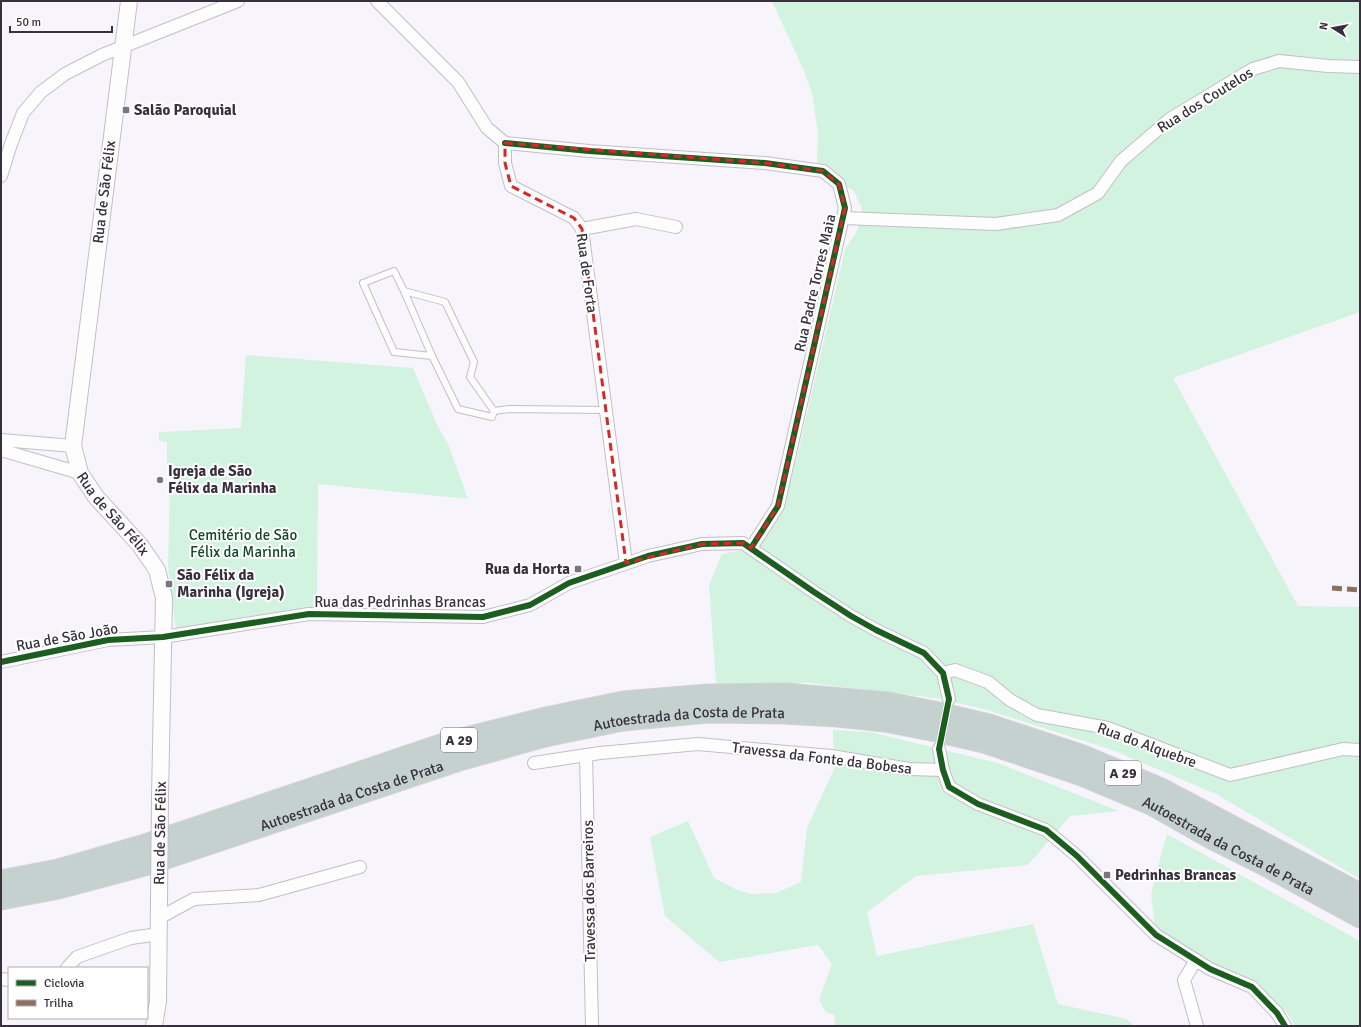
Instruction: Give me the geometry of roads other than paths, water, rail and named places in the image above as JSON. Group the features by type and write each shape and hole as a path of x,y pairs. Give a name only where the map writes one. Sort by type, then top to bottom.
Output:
{"highway":[{"name":"Autoestrada da Costa de Prata","path":"1,881 58,870 145,845 450,742 546,718 623,702 708,695 786,694 888,703 989,725 1083,756 1159,788 1360,894"},
{"name":"Autoestrada da Costa de Prata","path":"1,899 59,888 145,865 456,761 545,736 623,720 708,712 775,712 885,721 931,730 984,742 1079,774 1153,805 1213,839 1263,864 1360,917"}],"main road":[{"name":"Rua de São Félix","path":"129,1 122,47 73,446 80,473 96,498 140,545 157,570 164,598 158,1001 154,1026"}],"street":[{"path":"1,176 11,144 24,113 41,92 65,74 102,55 238,1"},
{"path":"377,1 458,82 487,128 505,143"},
{"name":"Rua dos Coutelos","path":"843,218 914,222 996,224 1058,215 1098,193 1121,161 1170,119 1253,69 1279,61 1328,66 1360,67"},
{"name":"Rua Padre Torres Maia","path":"505,143 589,151 765,164 823,171 839,184 845,208 778,506 751,548"},
{"name":"Rua de Forta","path":"505,143 505,163 511,186 574,218 582,229 626,563"},
{"path":"582,229 636,219 676,227"},
{"path":"1,440 73,446"},
{"path":"1,450 80,473"},
{"name":"Rua das Pedrinhas Brancas","path":"163,637 309,614 483,617 530,605 569,583 648,556 702,544 743,542 814,592 852,616 876,630 924,653 944,673"},
{"name":"Rua de São João","path":"1,662 108,640 163,637"},
{"name":"Rua do Alquebre","path":"944,673 955,670 988,682 1010,700 1037,715 1108,728 1230,775 1343,749 1360,750"},
{"path":"944,673 949,698"},
{"name":"Travessa da Fonte da Bobesa","path":"534,763 586,755 698,744 831,756 909,769 943,770"},
{"path":"939,749 943,770 949,787 978,804 1046,830 1077,856 1156,935 1210,969 1252,987 1277,1013 1285,1026"},
{"name":"Travessa dos Barreiros","path":"586,755 592,1026"},
{"path":"67,967 77,957 131,938 159,926 194,899 259,895 360,867"},
{"path":"1196,960 1184,980 1197,1026"}],"lane":[{"path":"432,356 394,352 363,283 394,271 432,356 458,409 492,417 494,411"},
{"path":"404,291 445,302 474,362 470,377 494,411"},
{"path":"494,411 509,409 606,410"}],"place":[{"name":"Salão Paroquial","path":"126,110"},
{"name":"Igreja de São Félix da Marinha","path":"160,480"},
{"name":"Rua da Horta","path":"578,569"},
{"name":"São Félix da Marinha (Igreja)","path":"169,584"},
{"name":"Pedrinhas Brancas","path":"1107,875"}],"park label":[{"name":"Cemitério de São Félix da Marinha","path":"243,544"}]}
